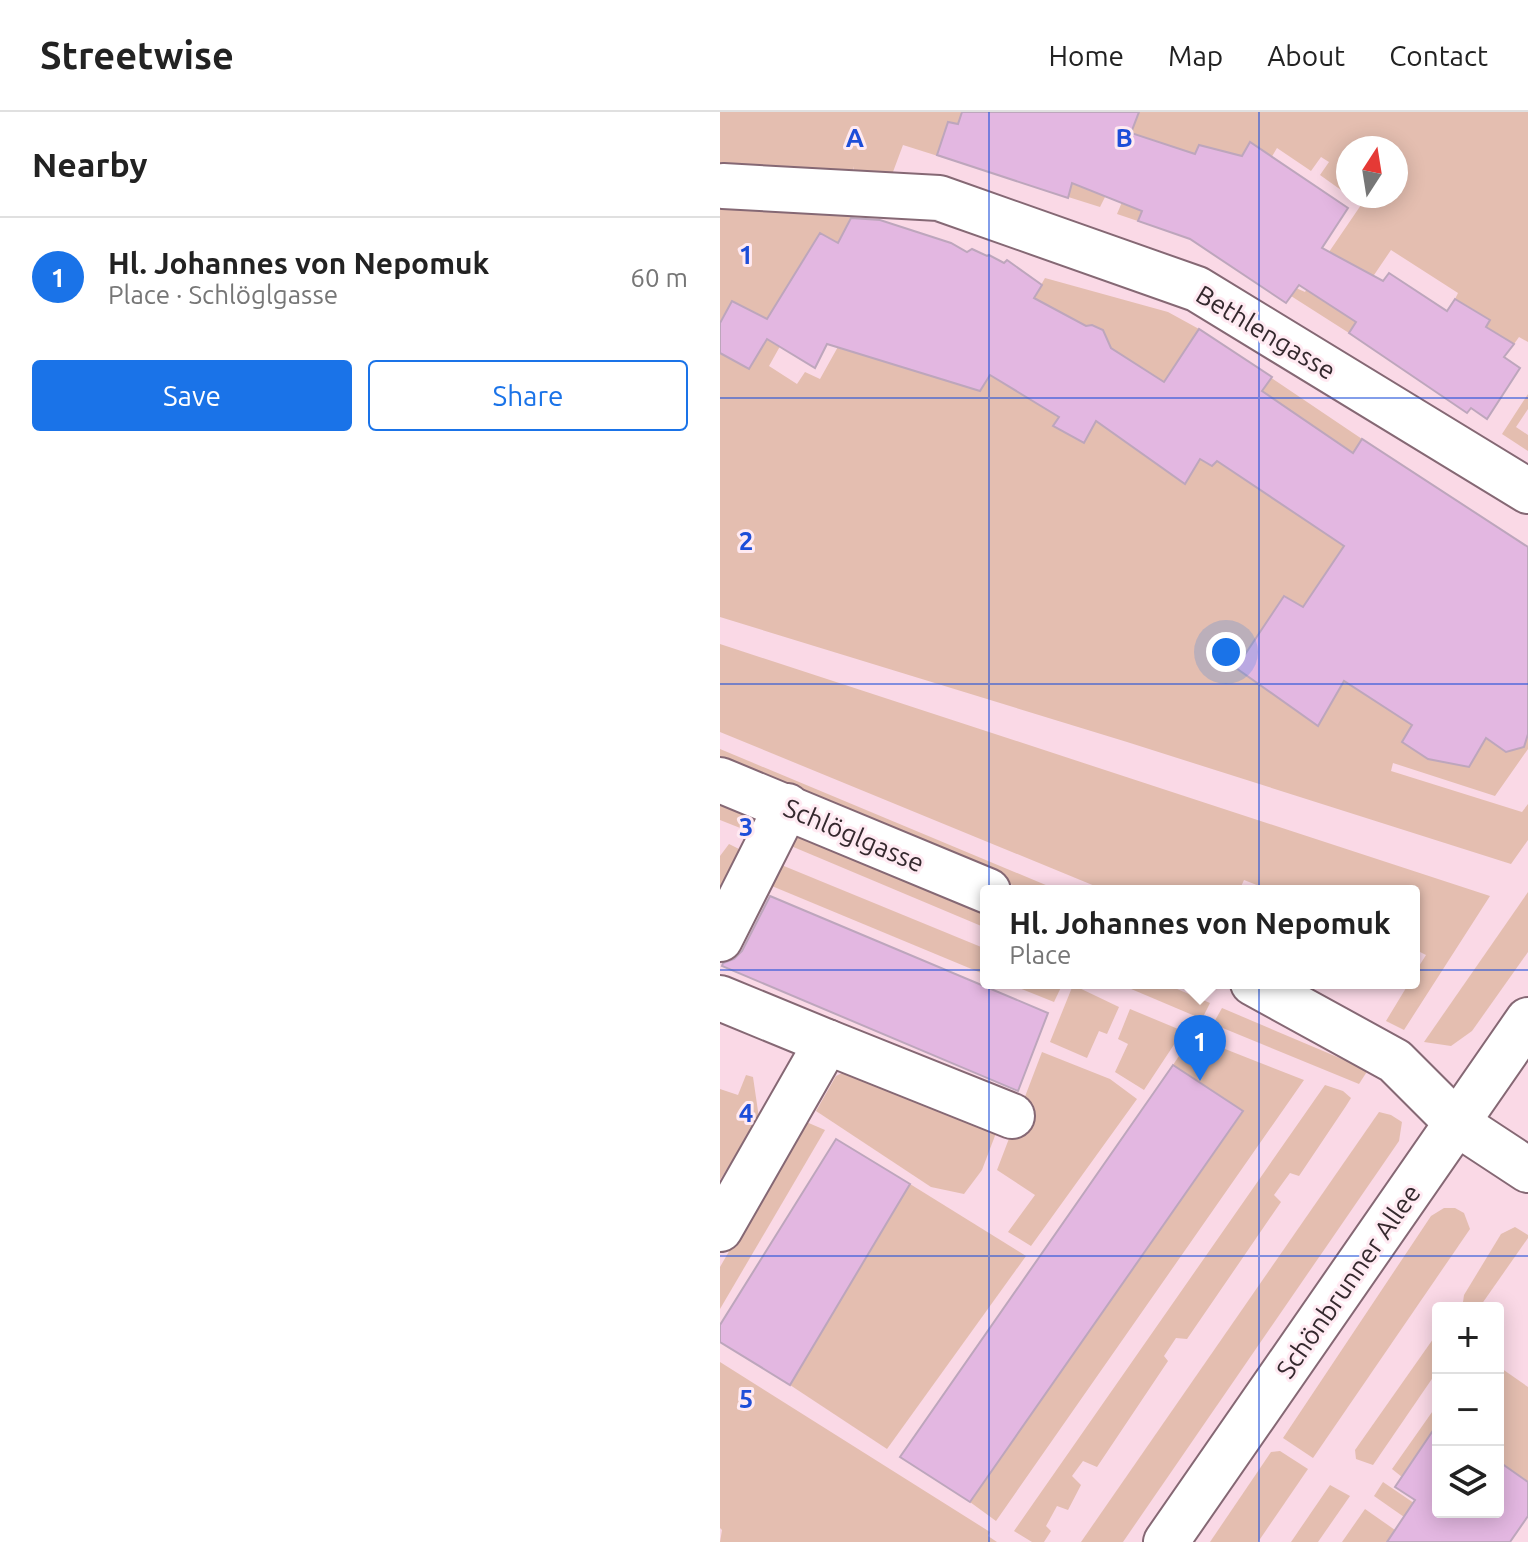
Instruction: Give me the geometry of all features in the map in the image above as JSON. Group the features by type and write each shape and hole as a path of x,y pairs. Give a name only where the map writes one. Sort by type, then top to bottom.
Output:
{"street":[{"name":"Bethlengasse","path":"723,186 939,198 1197,289 1528,491"},
{"name":"Schlöglgasse","path":"720,780 980,888"},
{"path":"720,939 787,806"},
{"path":"1264,989 1395,1061 1458,1124 1528,1170"},
{"path":"720,998 1012,1116"},
{"name":"Schönbrunner Allee","path":"1166,1542 1528,1020"},
{"path":"720,1229 827,1042"}],"shaded area":[{"path":"720,112 1528,112 1528,342 1519,337 1514,344 1486,327 1455,299 1458,293 1391,250 1353,306 1356,322 1349,333 1291,296 1296,288 1305,292 1319,267 1333,254 1329,252 1359,208 1408,208 1408,136 1336,136 1336,186 1320,175 1329,162 1321,157 1311,171 1277,148 1218,248 1117,214 1135,171 1121,165 1100,207 903,145 887,188 856,181 853,166 855,212 769,366 797,384 805,372 820,379 849,327 885,362 980,391 1045,278 1168,312 1199,329 1528,547 1528,749 1495,796 1393,763 1391,771 1522,812 1528,804 1528,840 1511,864 720,617"},
{"path":"1528,394 1528,409 1516,427 1528,435 1528,451 1502,434"},
{"path":"720,644 1490,896 1404,1030 1386,1021 1405,989 1420,989 1420,964 1426,955 1420,952 1420,885 1257,885 1244,880 1242,885 1092,885 720,732"},
{"path":"720,749 1046,885 1013,885 720,763"},
{"path":"720,800 773,822 763,837 720,820"},
{"path":"800,833 980,908 980,925 791,846"},
{"path":"729,844 743,851 720,890 720,856"},
{"path":"779,864 980,947 980,973 767,884"},
{"path":"1528,892 1528,952 1472,1031 1451,1046 1424,1042"},
{"path":"1022,989 1060,989 1054,1002"},
{"path":"1071,989 1081,989 1119,1007 1107,1034 1099,1031 1087,1058 1050,1042"},
{"path":"1131,989 1177,989 1210,1003 1202,1019"},
{"path":"1222,1008 1368,1070 1359,1084 1213,1024"},
{"path":"1130,1009 1183,1031 1144,1090 1115,1072 1128,1044 1118,1039"},
{"path":"1192,1036 1304,1080 996,1521 970,1502 1243,1112 1173,1065"},
{"path":"1042,1052 1110,1079 1137,1099 1031,1246 1008,1232 1035,1195 997,1170"},
{"path":"846,1071 996,1133 982,1170 964,1194 931,1187 816,1111 836,1076"},
{"path":"746,1075 753,1077 759,1118 720,1180 720,1089 738,1095"},
{"path":"1325,1085 1343,1091 1351,1098 1299,1176 1290,1173 1274,1195 1281,1202 1187,1339 1176,1338 1164,1356 1168,1361 1097,1467 1083,1461 1072,1476 1081,1485 1068,1510 1057,1506 1046,1526 1051,1531 1044,1542 1032,1542 1014,1531"},
{"path":"1379,1112 1402,1122 1399,1141 1123,1542 1081,1542"},
{"path":"804,1121 825,1130 720,1309 720,1267"},
{"path":"910,1184 1026,1256 887,1449 790,1385"},
{"path":"1444,1208 1455,1208 1464,1213 1470,1229 1313,1458 1283,1438 1431,1216"},
{"path":"1515,1227 1528,1238 1483,1302 1463,1302 1464,1295 1501,1234"},
{"path":"1432,1341 1432,1379 1373,1465 1356,1459 1355,1450"},
{"path":"720,1362 990,1532 988,1536 997,1542 720,1542"},
{"path":"1504,1370 1528,1387 1528,1482 1504,1465"},
{"path":"1432,1412 1432,1432 1402,1477 1392,1469"},
{"path":"1280,1451 1308,1469 1258,1542 1210,1542 1271,1452"},
{"path":"1383,1482 1471,1542 1440,1542 1374,1496"},
{"path":"1330,1485 1350,1496 1318,1542 1291,1542"},
{"path":"1365,1509 1395,1530 1387,1542 1342,1542"}],"building":[{"path":"962,112 1139,112 1131,133 1195,154 1199,145 1242,156 1250,142 1336,200 1336,208 1348,208 1322,248 1383,281 1389,273 1447,311 1455,299 1490,320 1486,327 1514,344 1504,357 1520,368 1487,419 1471,408 1467,413 1349,333 1356,322 1299,285 1286,303 1190,239 1138,221 1142,211 1072,183 1068,198 937,155 948,122 958,124"},
{"path":"851,218 880,220 951,243 967,252 972,249 1004,263 1007,260 1042,285 1034,298 1086,326 1103,330 1111,348 1164,382 1199,329 1272,377 1262,391 1353,453 1362,439 1528,547 1528,734 1524,747 1506,752 1486,738 1469,767 1428,759 1402,742 1412,725 1344,681 1318,726 1236,668 1284,596 1303,607 1344,546 1217,461 1212,466 1200,459 1185,484 1096,421 1084,443 1053,426 1059,417 990,375 980,391 827,344 815,368 767,339 749,369 720,353 720,323 732,301 767,319 820,233 838,243"},
{"path":"770,896 980,984 980,989 991,989 1048,1013 1018,1091 722,966 742,951"},
{"path":"1173,1065 1243,1111 970,1502 900,1457"},
{"path":"836,1139 910,1184 790,1385 720,1342 720,1325"},
{"path":"1432,1432 1432,1518 1504,1518 1504,1465 1528,1482 1528,1516 1510,1542 1387,1542 1415,1500 1395,1487"}],"place":[{"name":"Hl. Johannes von Nepomuk","path":"1200,1081"}]}
